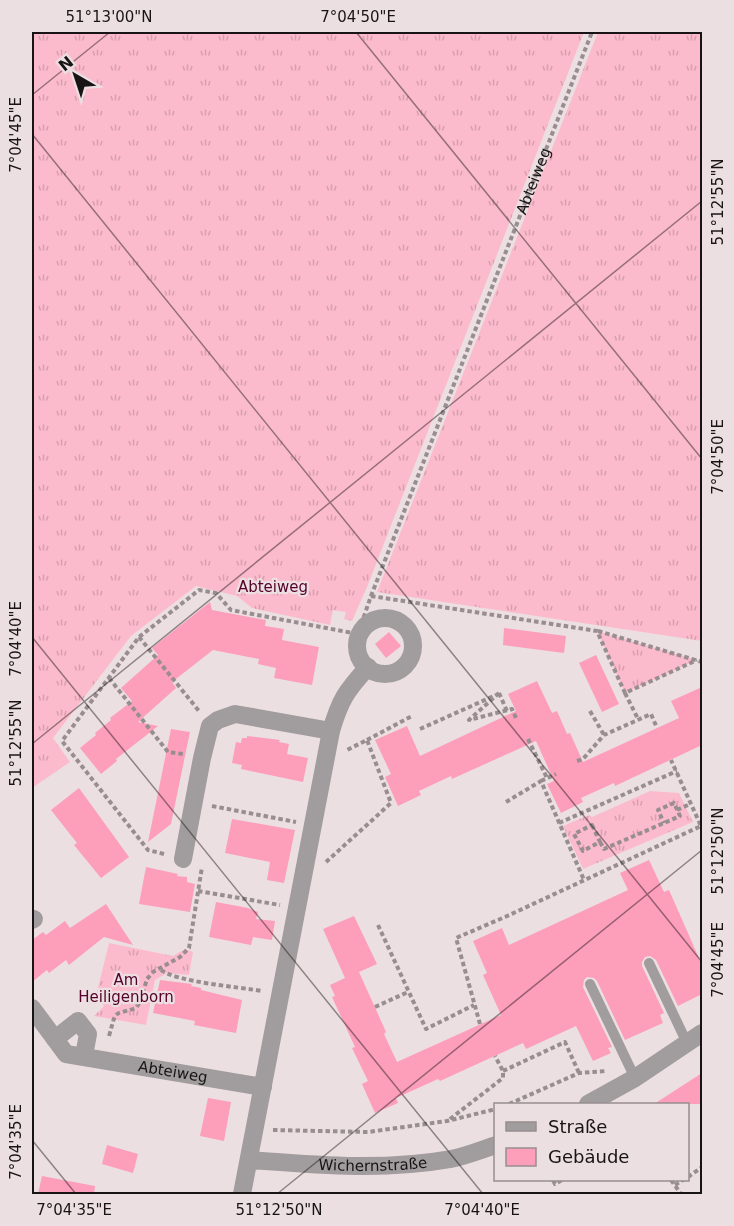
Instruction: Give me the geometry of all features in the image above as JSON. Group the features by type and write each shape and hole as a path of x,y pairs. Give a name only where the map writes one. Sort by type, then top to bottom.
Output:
{"street":[{"path":"386,618 402,623 413,638 412,656 401,670 384,674 368,667 361,660 357,650 358,634 371,621 386,618"},
{"path":"243,1194 331,731 339,704 353,683 368,667"},
{"path":"183,859 210,726 218,720 235,714 331,731"},
{"name":"Abteiweg","path":"32,1008 66,1054 263,1087"},
{"path":"55,1038 78,1022 88,1034 94,1058"},
{"path":"589,1103 632,1071 702,1033"},
{"name":"Wichernstraße","path":"249,1160 332,1167 398,1165 453,1158 494,1145"}],"lane":[{"path":"650,963 687,1043"},
{"path":"590,984 632,1071"}],"path":[{"name":"Abteiweg","path":"358,634 592,32"},
{"path":"94,1058 115,1014 136,1008 147,979 153,972 180,957 189,948 203,863 148,850 62,741 139,637 199,590 216,593 231,610 358,634"},
{"path":"371,596 597,631 700,661"},
{"path":"597,631 638,720"},
{"path":"139,637 210,726"},
{"path":"625,693 700,661"},
{"path":"109,678 168,752 202,758"},
{"path":"499,693 507,711"},
{"path":"499,693 469,720 512,710 516,718"},
{"path":"420,729 499,693"},
{"path":"590,711 604,735"},
{"path":"577,761 583,759 604,735 651,714 657,728"},
{"path":"327,751 342,753 412,716"},
{"path":"323,865 391,803 367,740"},
{"path":"528,740 547,778"},
{"path":"480,1024 456,938 702,827 671,760"},
{"path":"559,823 676,771"},
{"path":"506,802 556,774"},
{"path":"542,781 584,880"},
{"path":"194,803 314,826"},
{"path":"600,842 584,851 574,834 592,825 604,849 664,823 680,816 674,803 658,810 664,823"},
{"path":"677,810 690,804"},
{"path":"568,844 578,840"},
{"path":"198,891 298,908"},
{"path":"378,925 426,1029 474,1005"},
{"path":"160,969 165,973 189,979 281,994"},
{"path":"375,1007 408,992"},
{"path":"503,1071 565,1042 579,1073"},
{"path":"447,1122 503,1078 503,1071 495,1056"},
{"path":"511,1103 579,1073 632,1071"},
{"path":"255,1129 368,1132 447,1122 494,1110"},
{"path":"689,1176 702,1167"},
{"path":"672,1181 681,1194"},
{"path":"675,1185 680,1181"}],"green space":[{"path":"32,32 584,32 352,621 344,619 346,612 333,610 330,625 252,608 237,596 196,586 131,636 53,738 70,762 32,788"},
{"path":"598,32 702,32 702,641 377,592"},
{"path":"597,631 697,660 625,693"},
{"path":"633,656 672,661 673,665 654,674 650,668 632,665"},
{"path":"650,791 679,793 693,822 583,869 563,826 589,815 592,817"},
{"name":"Am Heiligenborn","path":"109,943 173,956 185,949 193,952 189,975 167,973 155,980 146,1025 94,1016 104,1006 96,996"}],"building":[{"path":"210,602 212,610 266,620 265,626 284,629 282,640 319,647 312,685 274,678 276,668 258,664 259,659 213,650 172,682 176,688 138,722 158,726 116,759 117,761 101,774 80,748 111,720 110,718 132,701 121,688 158,655 152,648"},
{"path":"504,628 566,636 564,653 503,645"},
{"path":"389,632 401,646 386,658 375,644"},
{"path":"596,655 619,704 602,712 579,663"},
{"path":"537,681 552,713 557,711 567,734 570,733 583,762 679,718 671,701 702,687 702,745 615,786 614,783 581,798 583,802 561,813 547,784 554,781 536,741 452,779 451,776 419,791 421,795 398,806 385,777 391,774 375,740 407,726 420,756 516,711 508,694"},
{"path":"171,729 190,732 171,824 148,842"},
{"path":"247,736 280,740 279,742 289,744 287,754 308,758 303,782 241,769 242,765 232,763 236,742 241,743 242,738 247,738"},
{"path":"79,788 129,857 101,878 74,845 77,843 51,810"},
{"path":"232,819 295,830 284,883 267,880 270,862 225,853"},
{"path":"649,860 664,892 669,890 702,965 702,994 678,1006 656,960 650,956 645,957 642,966 664,1013 660,1015 663,1023 625,1040 597,981 587,977 583,987 612,1047 608,1048 611,1053 593,1061 576,1026 526,1049 523,1043 440,1081 438,1079 396,1098 398,1103 375,1113 362,1084 368,1081 332,997 335,996 330,985 345,978 323,929 354,916 377,964 359,972 397,1062 501,1015 483,975 487,973 473,941 502,928 509,945 628,890 620,873"},
{"path":"146,867 187,877 187,882 195,884 190,912 139,904"},
{"path":"216,902 248,908 258,912 256,919 275,921 272,940 253,937 251,945 209,937"},
{"path":"106,904 133,945 104,937 69,965 66,960 49,973 47,970 32,982 32,940 43,932 46,935 65,921 70,928"},
{"path":"160,980 192,984 191,986 201,988 201,990 242,1000 236,1033 194,1025 195,1021 153,1013"},
{"path":"702,1073 702,1104 656,1103"},
{"path":"208,1098 231,1102 224,1141 200,1136"},
{"path":"107,1145 138,1154 133,1173 102,1164"},
{"path":"42,1176 95,1186 94,1194 38,1194"}]}
